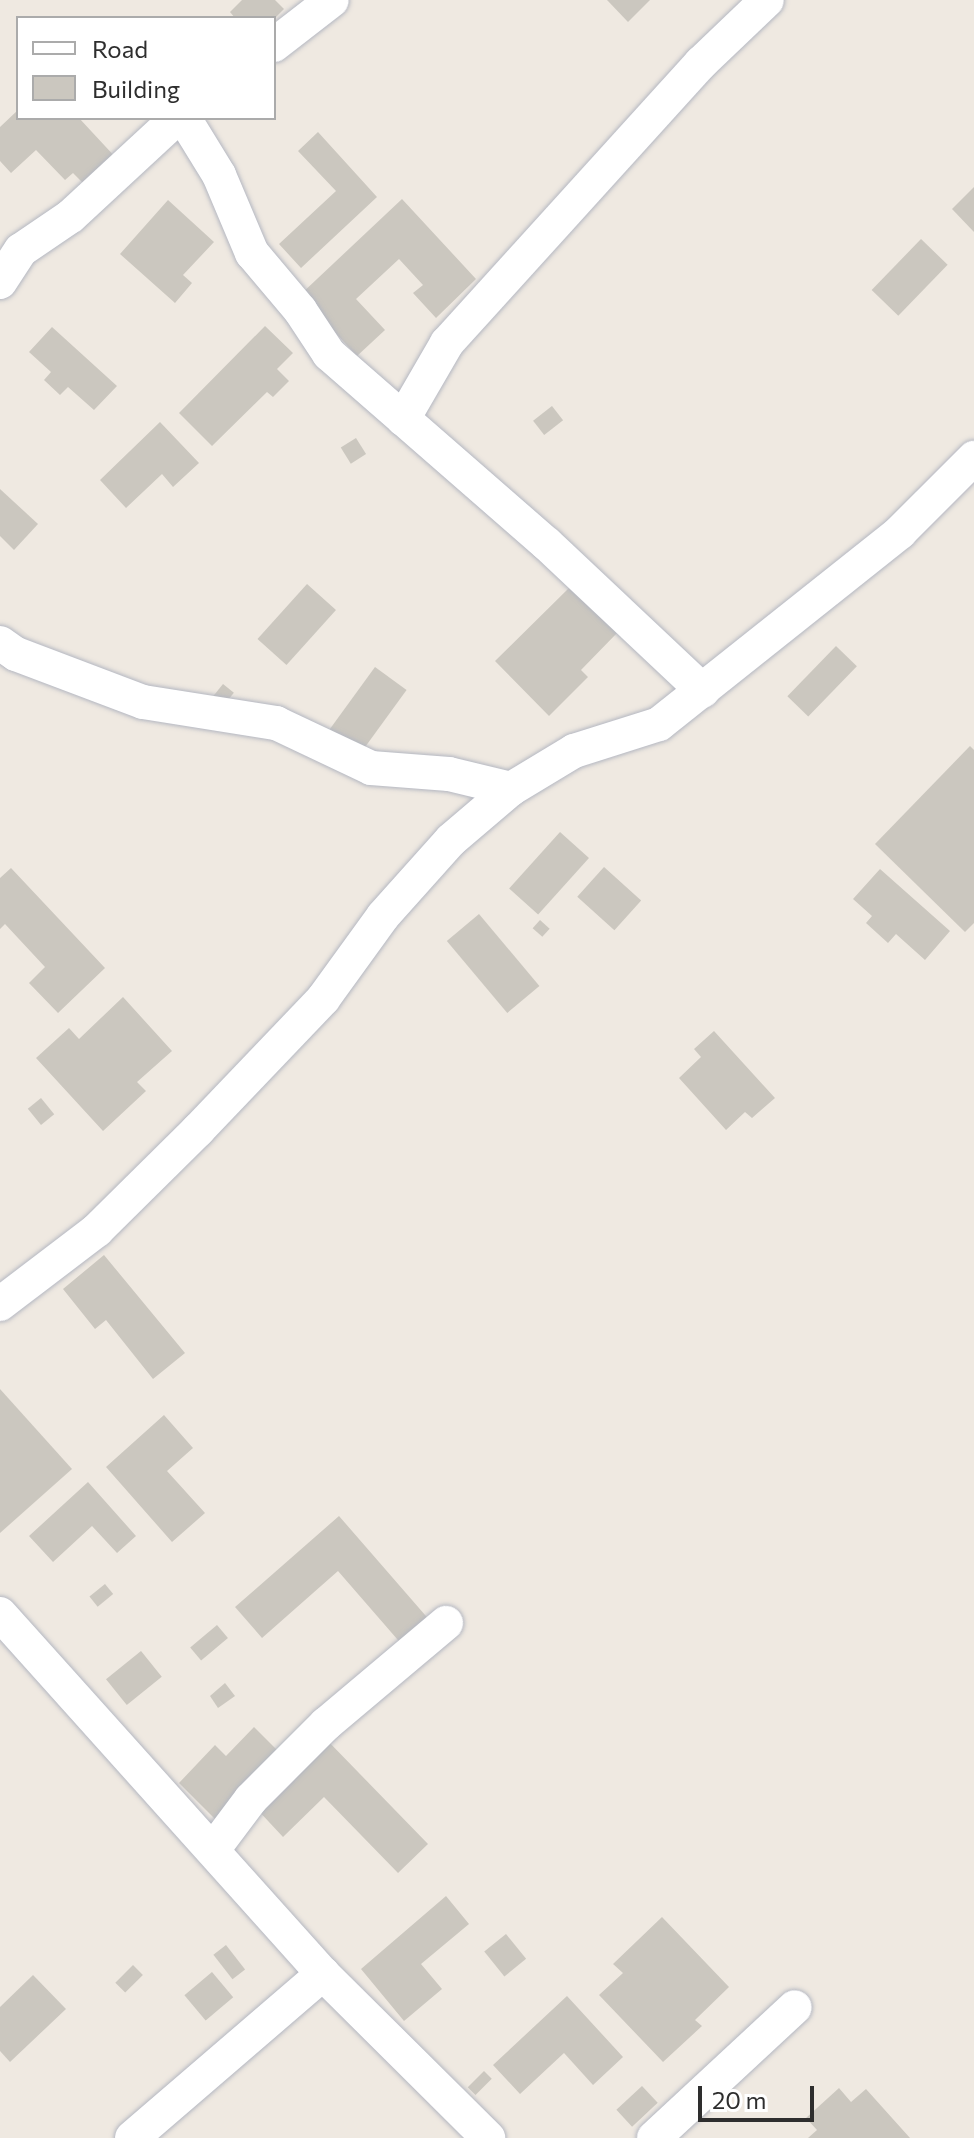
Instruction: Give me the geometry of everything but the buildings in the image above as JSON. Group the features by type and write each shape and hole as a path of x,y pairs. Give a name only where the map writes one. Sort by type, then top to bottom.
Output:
{"street":[{"path":"276,43 332,0"},
{"path":"403,419 447,343 701,63 767,0"},
{"path":"0,282 21,250 71,216 175,120"},
{"path":"185,120 219,175 252,253 300,310 329,354 547,544 703,691"},
{"path":"0,1304 97,1230 198,1130 323,999 383,916 451,840 511,789 574,751 659,724 900,532 974,458"},
{"path":"0,643 16,654 143,702 276,723 371,768 449,774 511,789"},
{"path":"0,1614 215,1847 323,1974 488,2138"},
{"path":"215,1847 251,1799 326,1724 446,1623"},
{"path":"132,2138 323,1974"},
{"path":"654,2138 795,2007"}]}
